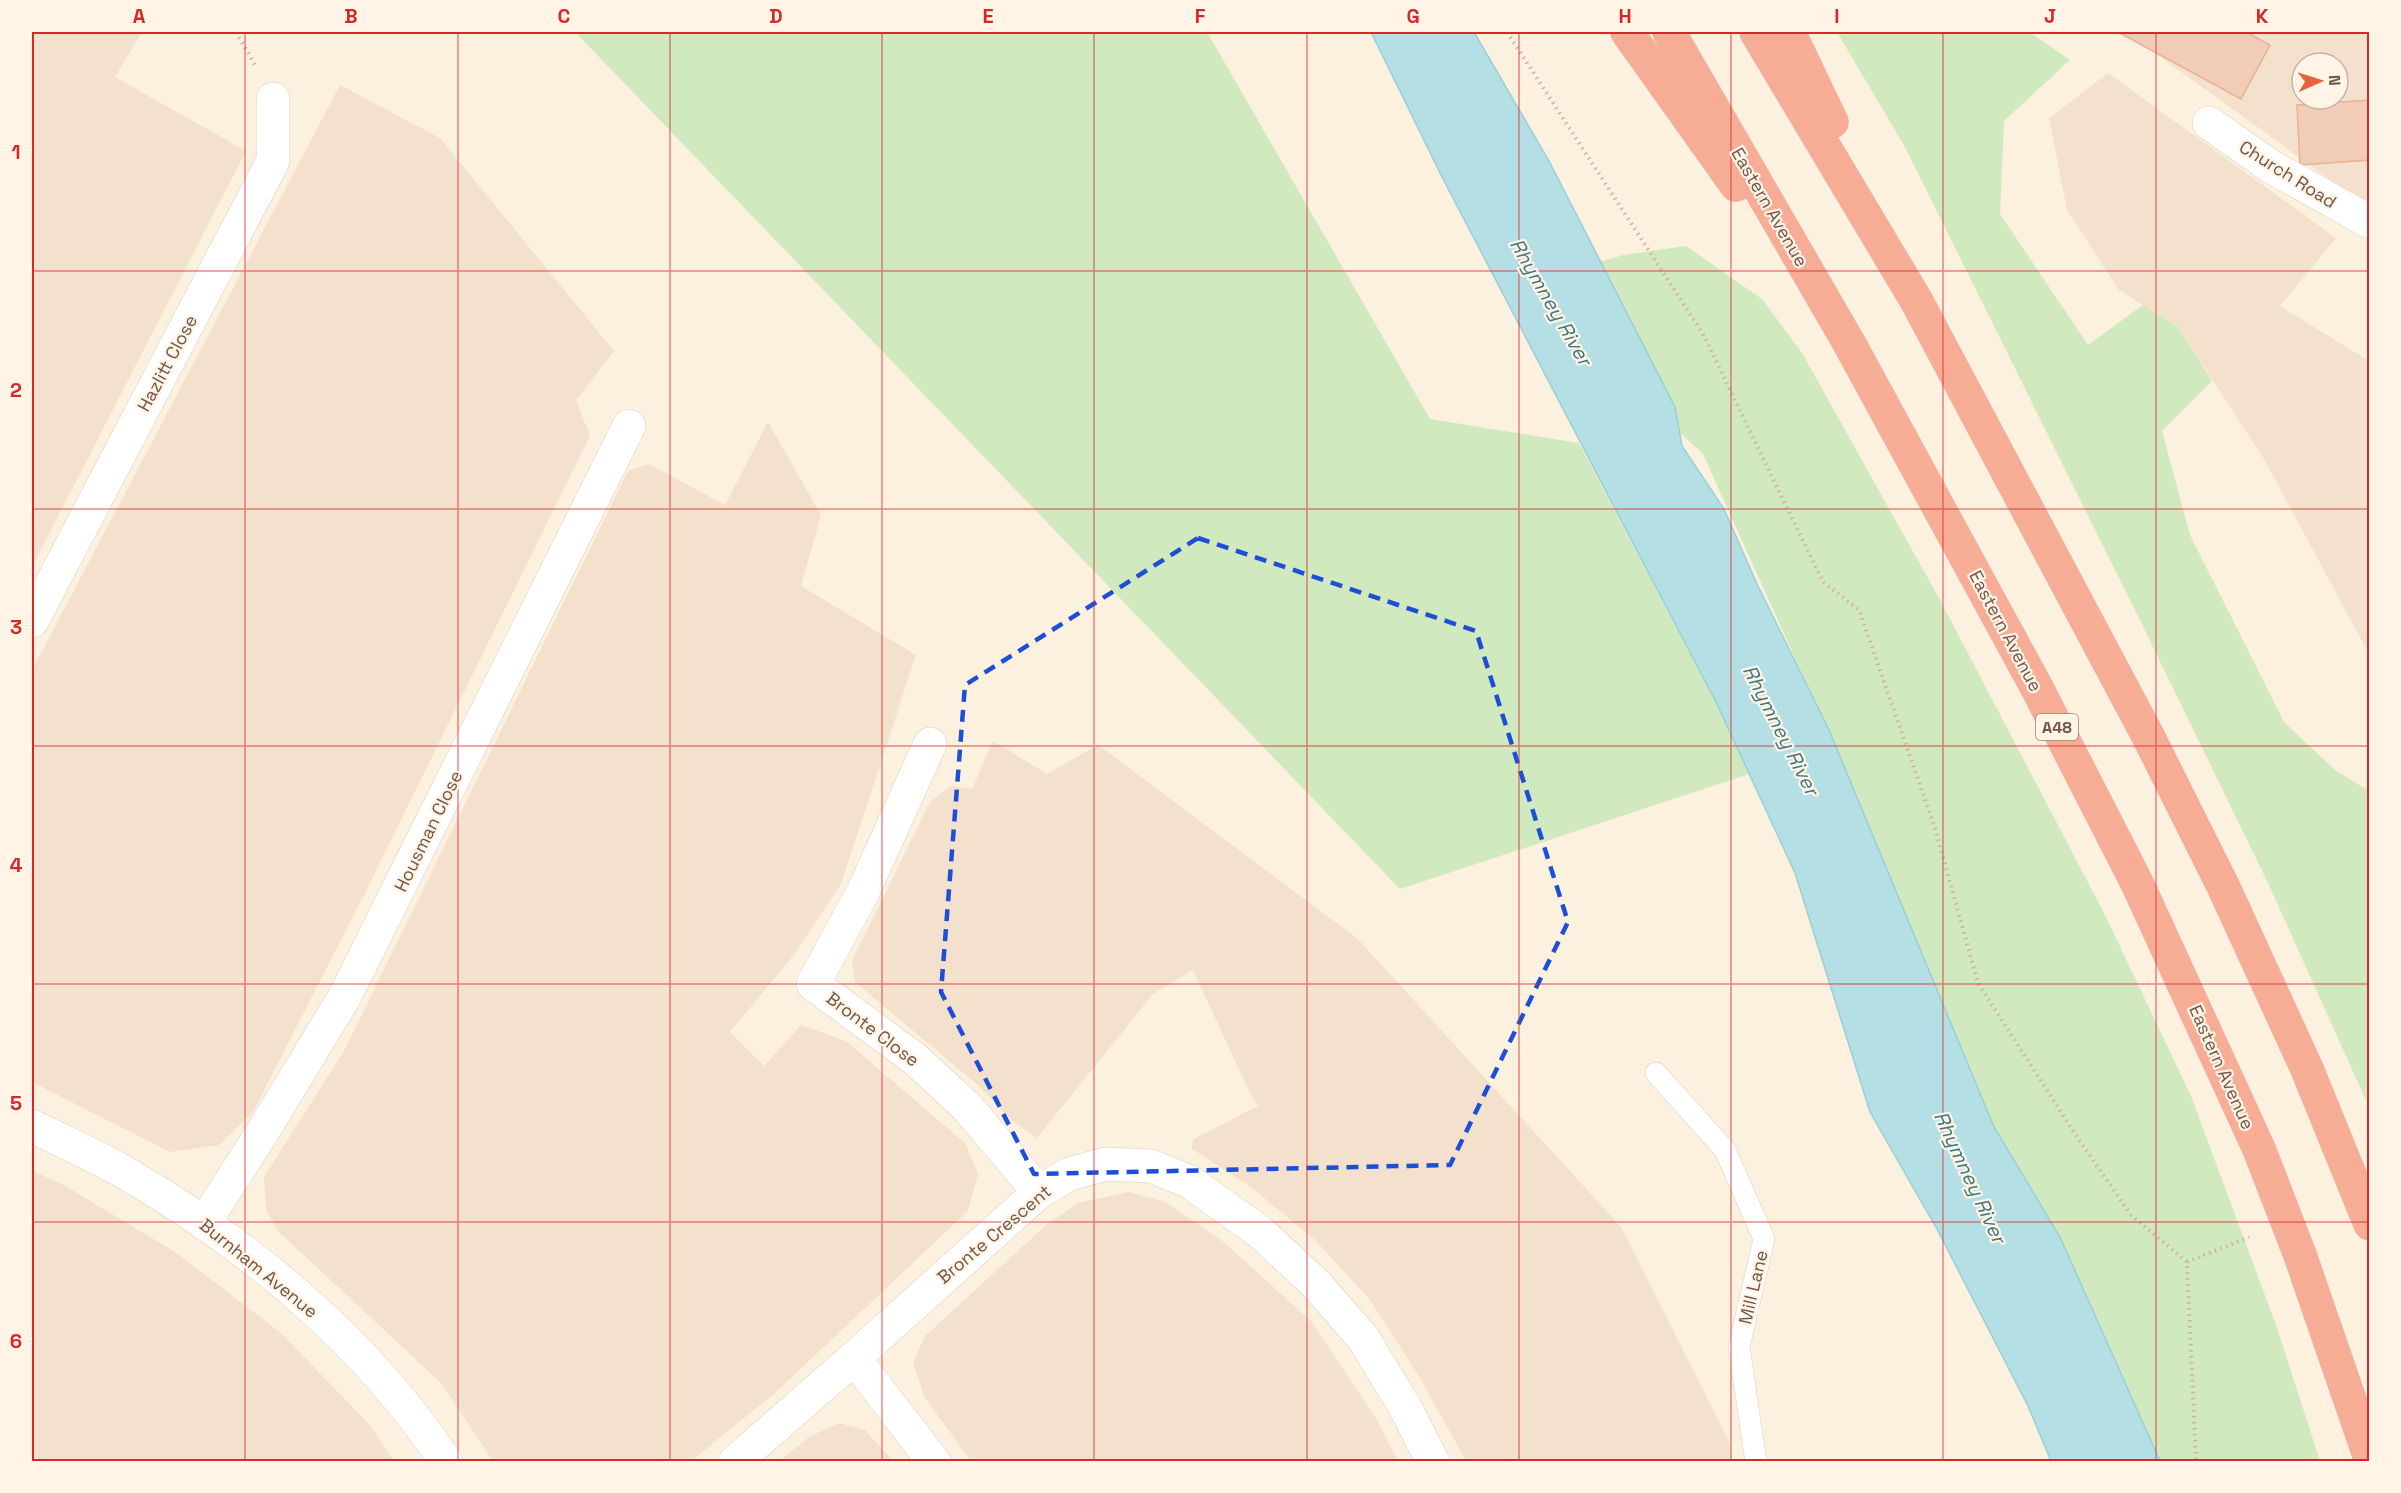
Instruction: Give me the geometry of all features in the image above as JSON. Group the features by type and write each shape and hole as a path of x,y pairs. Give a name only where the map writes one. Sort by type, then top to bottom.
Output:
{"highway":[{"path":"1626,32 1849,343"},
{"name":"Eastern Avenue","path":"1669,32 1849,343 2037,688 2137,883 2259,1149 2353,1403 2370,1458"},
{"path":"1756,32 1916,300"},
{"path":"1789,32 1916,300 2148,736 2224,888 2307,1069 2370,1224"}],"street":[{"name":"Hazlitt Close","path":"32,621 273,161 273,99"},
{"name":"Church Road","path":"2209,123 2270,166 2370,222"},
{"name":"Housman Close","path":"204,1223 345,996 629,426"},
{"name":"Bronte Close","path":"930,744 863,892 813,984 915,1059 967,1107 1039,1192"},
{"name":"Burnham Avenue","path":"32,1126 131,1176 249,1255 331,1326 403,1403 446,1461"},
{"name":"Bronte Crescent","path":"735,1461 1039,1192 1069,1174 1106,1164 1151,1166 1190,1182 1260,1232 1316,1284 1363,1338 1405,1407 1432,1461"},
{"path":"854,1358 933,1461"}],"lane":[{"name":"Mill Lane","path":"1656,1073 1725,1150 1764,1239 1739,1347 1755,1461"}],"path":[{"path":"1507,32 1703,334 1823,582 1859,610 1935,828 1978,983 2077,1137 2131,1215 2187,1262 2196,1461"},
{"path":"2187,1262 2249,1237"}],"highlighted area":[{"path":"1198,538 1476,631 1568,922 1450,1165 1034,1174 941,992 965,685"}],"shaded area":[{"path":"32,32 142,32 115,77 246,151 32,567"},
{"path":"2126,32 2369,32 2369,202 2351,195"},
{"path":"2108,73 2336,238 2280,306 2369,361 2369,654 2264,459 2178,327 2119,290 2067,210 2049,118"},
{"path":"340,85 440,138 614,351 576,400 590,436 366,891 253,1112 219,1145 170,1152 32,1082 32,670"},
{"path":"768,422 821,515 801,586 916,655 841,884 793,956 730,1032 764,1066 801,1025 846,1041 966,1144 978,1174 968,1211 775,1393 691,1461 493,1461 442,1384 279,1232 266,1210 264,1177 344,1051 628,471 649,464 725,505"},
{"path":"993,741 1047,774 1098,745 1357,938 1621,1227 1728,1439 1732,1461 1466,1461 1419,1376 1370,1300 1316,1241 1252,1188 1191,1148 1194,1139 1258,1106 1193,970 1153,994 1037,1138 1012,1121 979,1086 855,982 852,961 930,802 951,786 972,789"},
{"path":"32,1170 67,1187 175,1252 281,1333 370,1425 394,1461 32,1461"},
{"path":"1129,1192 1165,1202 1219,1238 1311,1321 1376,1418 1398,1461 971,1461 925,1398 913,1363 925,1336 1046,1225 1078,1203"},
{"path":"839,1423 865,1430 893,1461 779,1461 809,1437"}],"green space":[{"path":"575,32 1207,32 1430,419 1579,443 1716,702 1749,774 1400,889"},
{"path":"1837,32 2029,32 2070,60 2004,121 2000,214 2088,345 2143,305 2178,327 2212,381 2162,431 2190,535 2284,722 2335,770 2369,791 2369,1107 2268,883 2133,606 1905,147"},
{"path":"1686,246 1762,299 1802,353 1939,598 2105,915 2191,1096 2276,1325 2320,1461 2160,1461 1994,1127 1854,789 1703,454 1655,410 1581,268 1623,255"}],"water":[{"name":"Rhymney River","path":"1371,32 1474,32 1549,161 1675,407 1682,446 1724,509 1757,584 1829,730 1994,1127 2060,1237 2160,1461 2051,1461 2028,1406 1938,1231 1870,1112 1795,873 1716,702 1442,177"}],"building":[{"path":"2118,32 2246,32 2270,45 2241,99"},
{"path":"2369,100 2370,160 2300,165 2297,111 2350,111 2350,101"}]}
